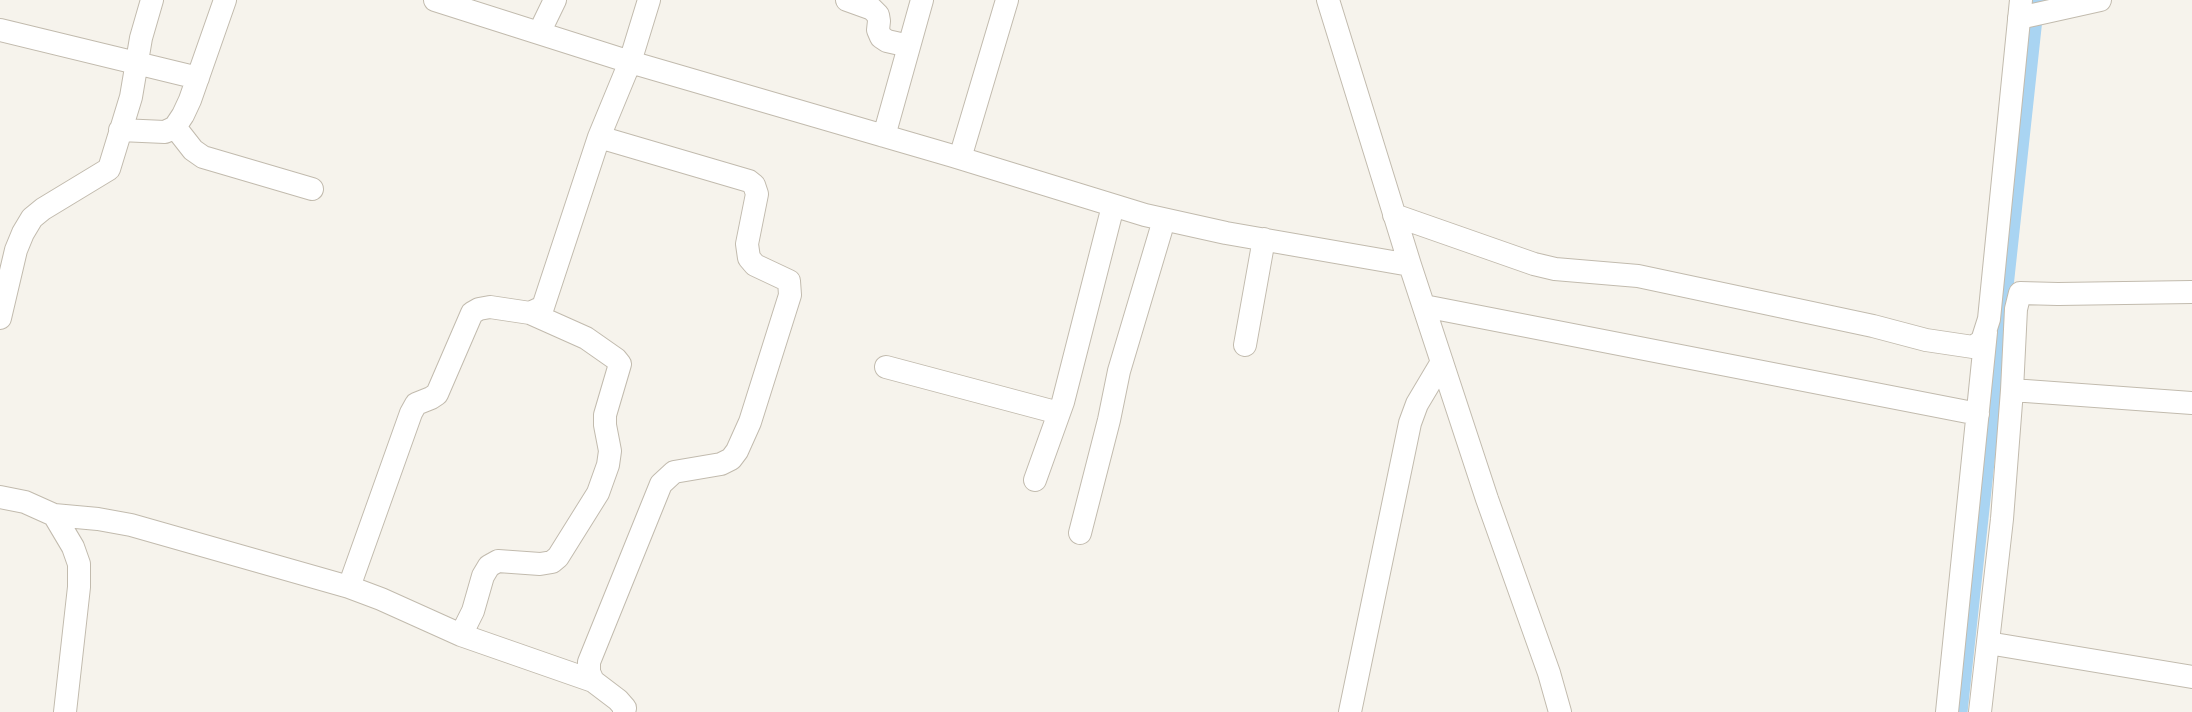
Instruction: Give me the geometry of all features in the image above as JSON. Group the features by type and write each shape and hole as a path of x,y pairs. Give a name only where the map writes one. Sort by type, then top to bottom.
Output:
{"street":[{"path":"0,318 16,250 23,232 32,218 43,209 109,169 131,97 140,38 152,0"},
{"path":"120,130 164,132 175,127 183,115 198,78 225,0"},
{"path":"435,0 630,62 960,158 1113,206 1164,220 1410,265"},
{"path":"539,33 555,0"},
{"path":"530,314 543,306 548,295 599,137 630,62 649,0"},
{"path":"847,0 872,9 878,15 878,30 881,37 887,41 909,46"},
{"path":"884,136 922,0"},
{"path":"960,158 1007,0"},
{"path":"1328,0 1410,265 1487,499 1549,673 1560,712"},
{"path":"1947,712 1986,332 2025,10 2061,9 2100,0"},
{"path":"0,30 198,78"},
{"path":"175,127 193,150 203,157 312,189"},
{"path":"593,680 589,672 589,662 661,484 674,472 721,464 731,459 737,451 750,422 790,294 789,281 755,265 749,258 747,244 757,194 754,185 749,181 599,137"},
{"path":"1035,480 1059,413 1113,206"},
{"path":"1394,215 1534,264 1555,268 1638,276 1873,326 1926,340 1962,347 1973,347 1982,340 1986,332"},
{"path":"1080,533 1109,420 1119,371 1164,220"},
{"path":"1245,344 1264,239"},
{"path":"1992,291 2058,294 2192,292"},
{"path":"1980,712 2002,519 2012,390 2016,309 2020,293"},
{"path":"1424,306 1978,414"},
{"path":"349,587 411,413 416,404 437,394 472,313 479,309 490,307 530,314 586,338 616,359 620,364 606,415 605,425 610,451 608,466 598,493 558,557 552,562 540,564 498,561 489,566 483,576 473,611 461,635"},
{"path":"1350,712 1410,423 1417,404 1442,362"},
{"path":"886,367 1059,413"},
{"path":"2012,390 2192,403"},
{"path":"0,497 25,502 54,515 98,519 131,525 349,587 381,599 461,635 593,680 618,700 625,708 624,712"},
{"path":"54,515 73,547 79,564 78,595 65,712"},
{"path":"1988,643 2192,677"}],"waterway":[{"path":"1959,712 2036,0"}]}
